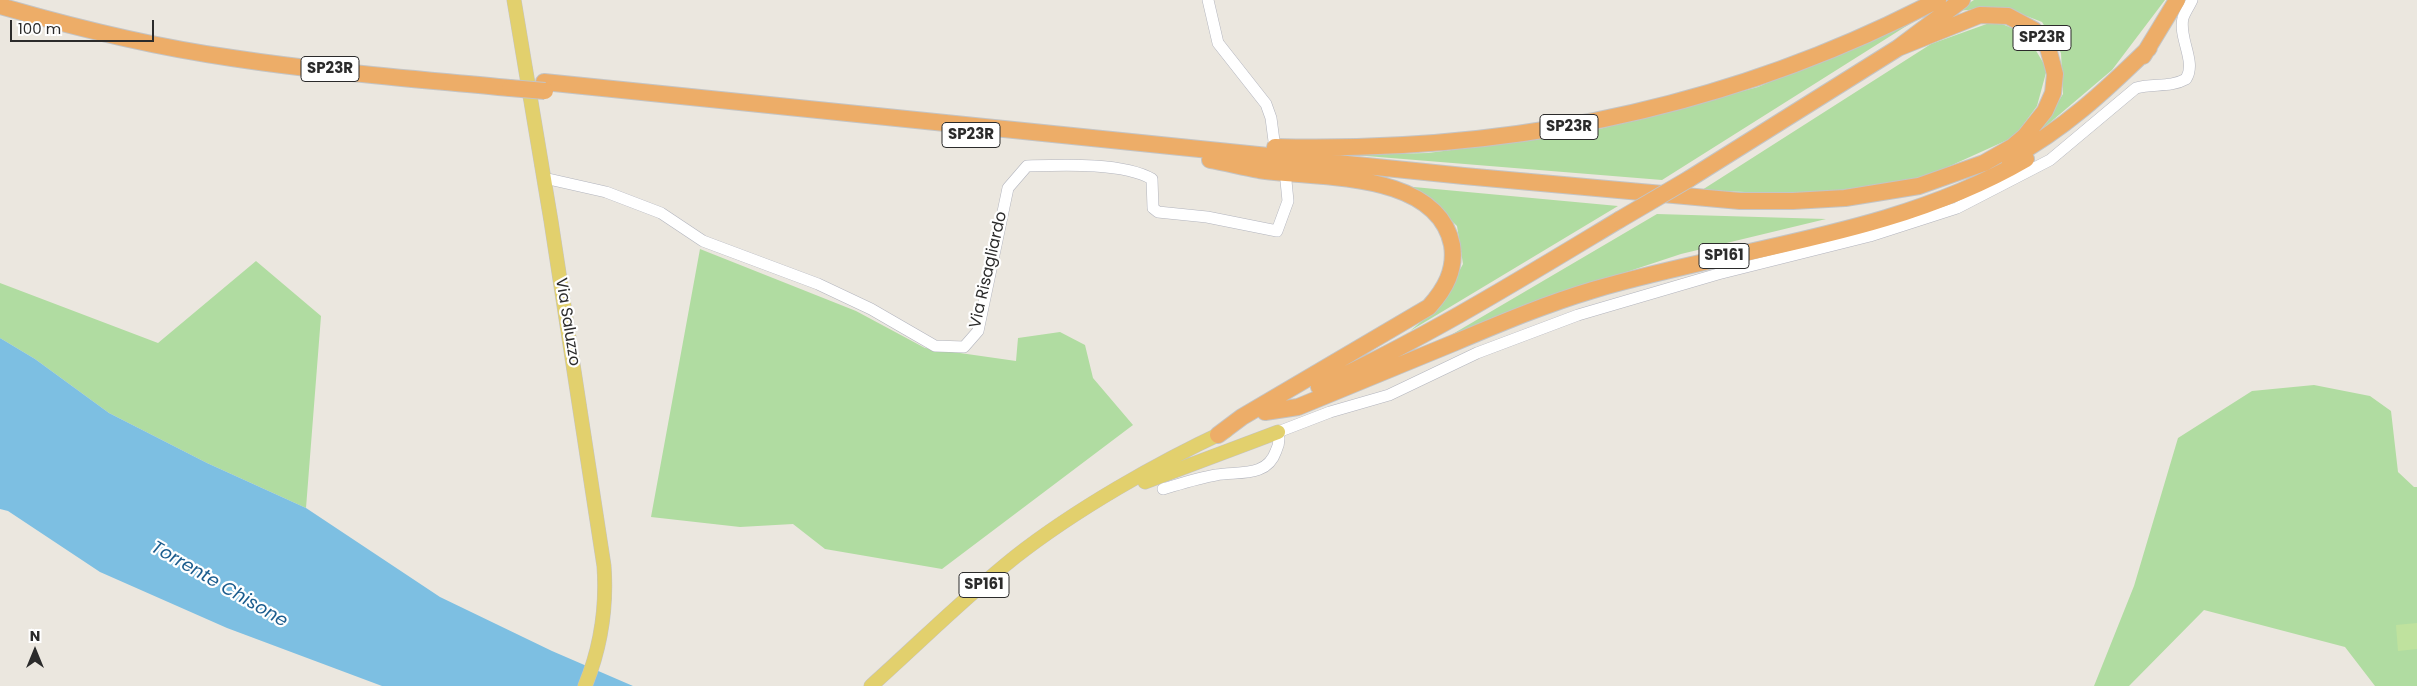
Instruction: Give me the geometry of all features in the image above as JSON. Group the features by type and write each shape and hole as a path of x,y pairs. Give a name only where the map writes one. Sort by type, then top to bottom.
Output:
{"highway":[{"name":"SP23R","path":"14,0 71,16 153,35 234,49 509,83"},
{"name":"SP23R","path":"1178,145 1317,148 1380,146 1458,142 1560,129 1655,108 1757,78 1865,36 1938,0"},
{"name":"SP161","path":"1265,412 1385,357 1473,308 1689,178 1898,48 1962,0"},
{"name":"SP23R","path":"0,6 70,26 132,40 232,58 545,86 1191,156 1628,200 1755,208 1847,205 1934,189 2010,159 2040,142 2098,98 2149,48 2177,0"},
{"name":"SP23R","path":"751,108 1178,145 1197,149 1455,175 1740,200 1820,200 1865,196 1919,186 1953,175 1996,157 2012,147 2037,123 2053,92 2055,74 2048,48 2034,30 2008,16 1980,15 1960,21 1898,48"},
{"name":"SP161","path":"1265,412 1298,407 1505,321 1591,290 1701,261 1833,233 1884,219 1942,199 2007,170 2046,147 2092,110 2132,72 2149,48"},
{"name":"SP161","path":"1191,156 1259,170 1360,181 1396,189 1422,202 1433,211 1448,232 1453,253 1452,266 1446,284 1429,307 1242,417 1218,435"}],"main road":[{"name":"Via Saluzzo","path":"514,0 544,178 604,566 605,606 598,644 585,686"},
{"name":"SP161","path":"871,686 1015,557 1065,522 1107,496 1218,435 1265,412"},
{"path":"1107,496 1278,432"}],"street":[{"path":"1208,0 1218,43 1266,104 1271,118 1274,141"},
{"path":"1163,489 1214,475 1254,472 1263,469 1275,455 1280,439 1278,432 1330,412 1389,395 1477,353 1578,315 1718,274 1870,236 1957,208 2050,160 2136,88 2170,85 2186,79 2190,63 2184,44 2183,18 2192,0"},
{"name":"Via Risagliardo","path":"544,178 606,192 661,213 704,241 818,284 870,309 935,346 964,347 978,331 1008,188 1027,166 1075,165 1134,172 1152,179 1153,208 1158,212 1207,217 1277,231 1288,201 1286,181"}],"green space":[{"path":"1974,0 2165,0 2112,70 2040,131 2063,94 2061,53 2042,22 2003,7 1956,11"},
{"path":"1927,13 1662,180 1354,155 1428,153 1588,132 1758,87"},
{"path":"1995,21 2026,34 2047,69 2037,106 2014,137 1919,180 1809,195 1702,190 1931,44"},
{"path":"1403,186 1618,206 1410,331 1441,305 1463,264 1457,226 1433,203"},
{"path":"1657,214 1826,219 1681,254 1578,288 1451,335"},
{"path":"700,249 856,311 925,348 1016,361 1018,338 1060,332 1085,345 1093,378 1133,425 942,569 825,549 793,524 740,527 651,517"},
{"path":"256,261 321,316 306,508 207,463 109,413 35,359 0,338 0,283 158,343"},
{"path":"2314,385 2370,396 2391,411 2398,472 2414,487 2417,487 2417,686 2375,686 2345,647 2204,610 2129,686 2094,686 2134,586 2178,438 2252,391"},
{"path":"2417,623 2417,649 2398,651 2396,625"}],"water":[{"name":"Torrente Chisone","path":"0,338 35,359 109,413 207,463 306,508 440,597 552,651 633,686 382,686 227,628 100,572 8,511 0,509"}]}
